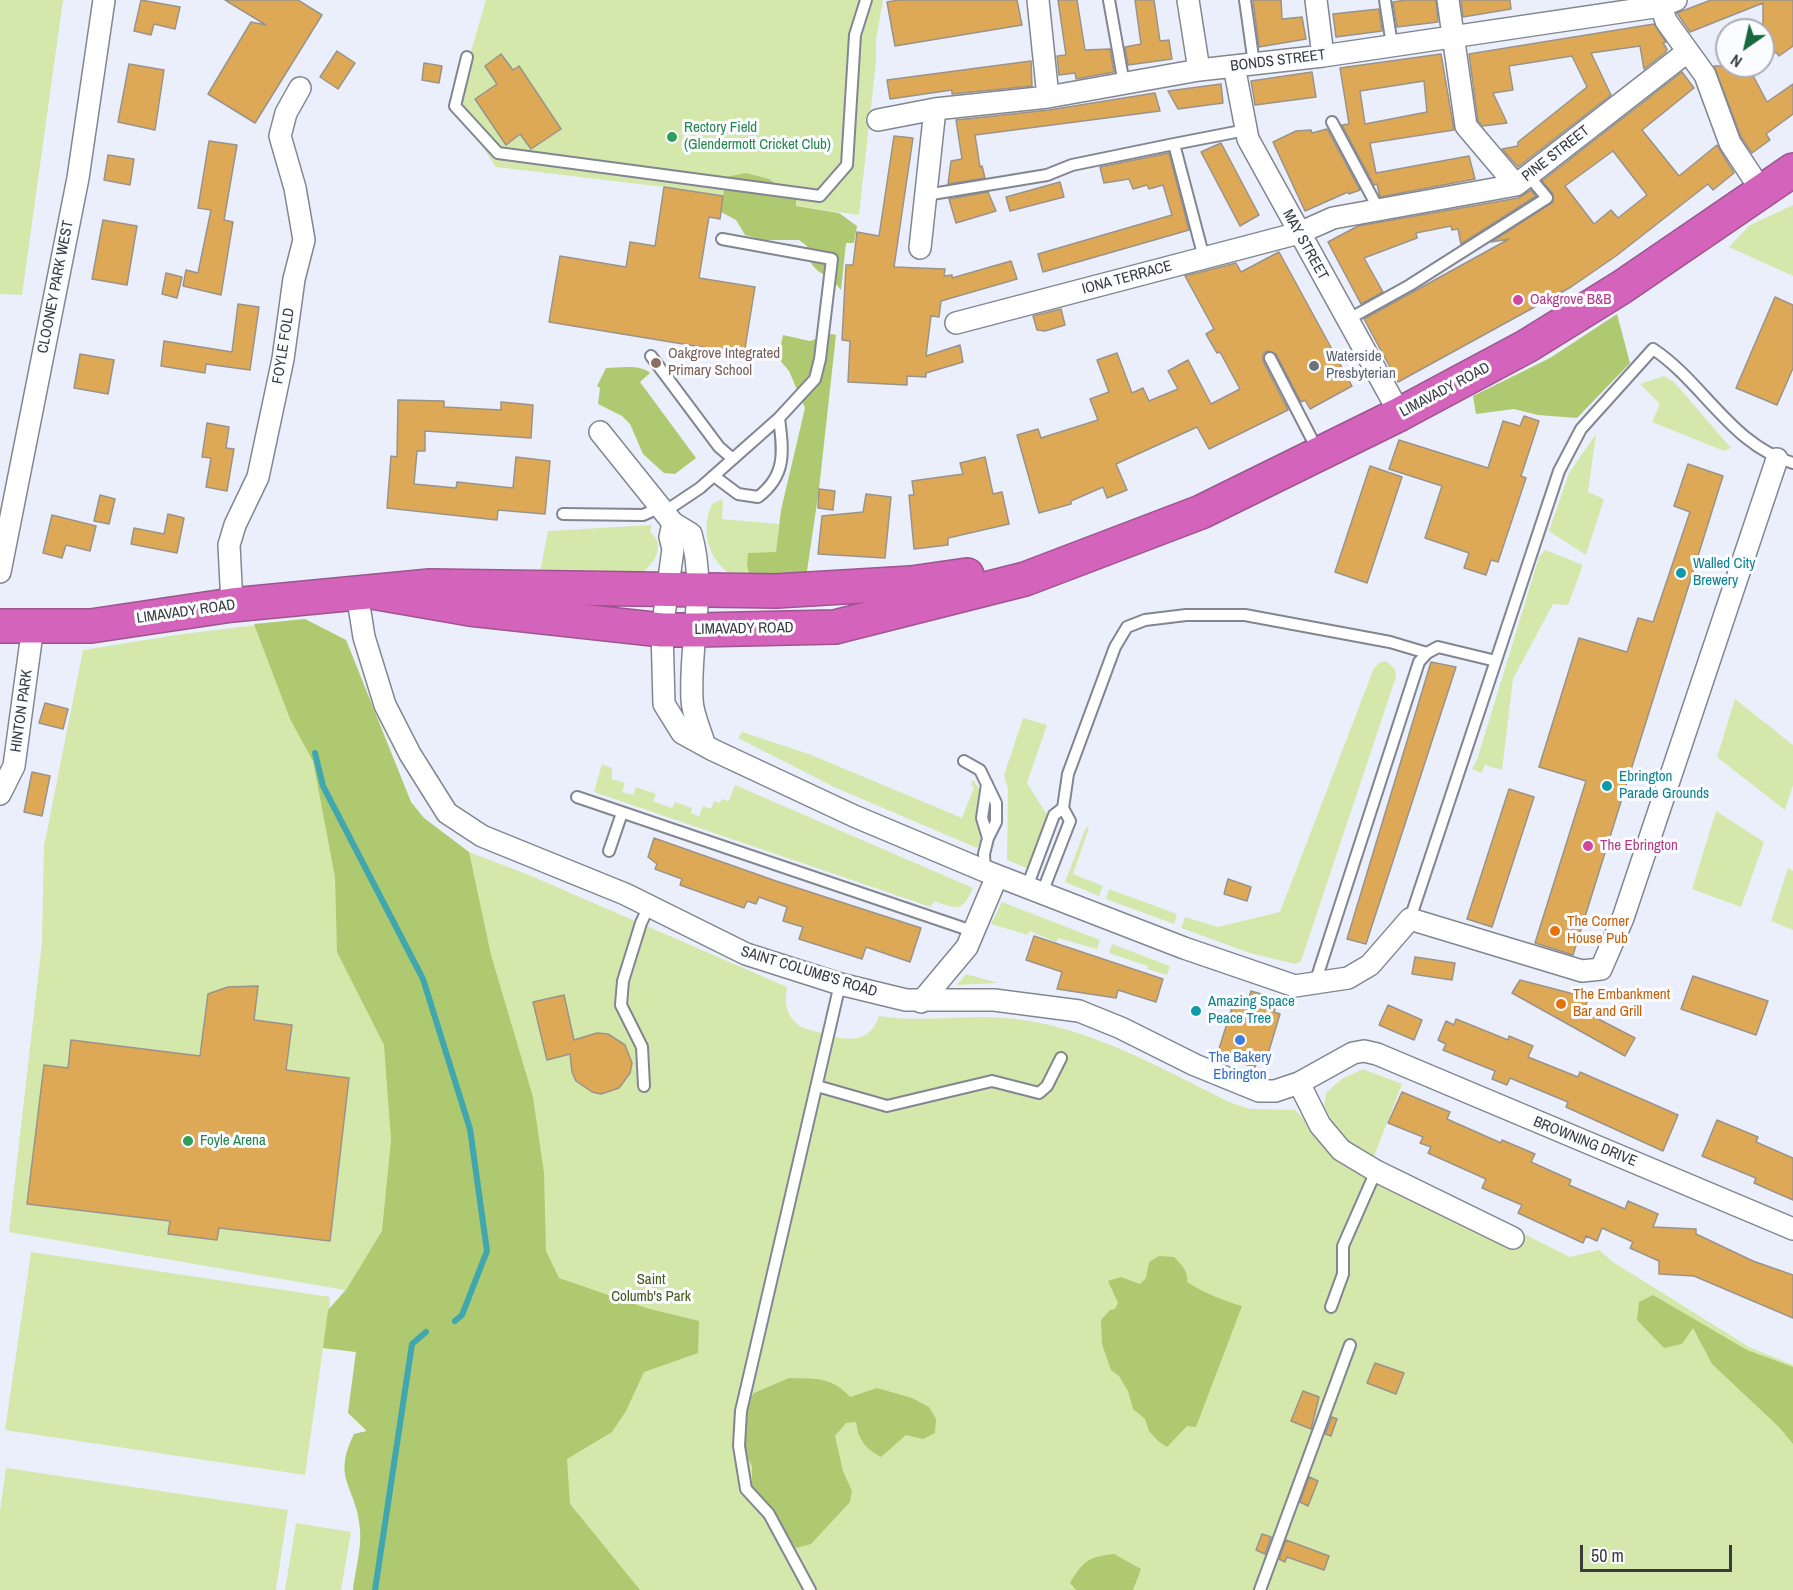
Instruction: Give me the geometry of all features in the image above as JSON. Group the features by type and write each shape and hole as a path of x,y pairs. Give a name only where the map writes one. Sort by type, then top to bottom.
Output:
{"highway":[{"name":"LIMAVADY ROAD","path":"364,593 470,609 698,611 835,627 1025,579 1107,550 1201,512 1400,414 1527,346 1622,287 1793,170"},
{"name":"LIMAVADY ROAD","path":"698,611 818,590 911,583 1107,550"},
{"name":"LIMAVADY ROAD","path":"0,626 91,626 232,604 477,585 664,610"}],"street":[{"name":"CLOONEY PARK WEST","path":"0,572 78,178 104,0"},
{"path":"1038,0 1048,97"},
{"path":"1188,0 1199,70"},
{"path":"1316,0 1323,56"},
{"path":"1448,0 1466,126 1522,180"},
{"path":"1670,2 1666,21 1705,75 1730,143 1761,190"},
{"name":"BONDS STREET","path":"878,120 935,109 1048,97 1199,70 1323,56 1670,2"},
{"name":"PINE STREET","path":"1299,233 1333,218 1522,180 1687,52"},
{"name":"MAY STREET","path":"1244,65 1246,130 1257,157 1400,414"},
{"name":"FOYLE FOLD","path":"232,604 230,544 235,525 258,477 283,359 294,279 304,240 295,188 280,136 286,113 300,88"},
{"path":"920,248 935,109"},
{"name":"IONA TERRACE","path":"956,323 1299,233"},
{"path":"600,432 666,514 691,534 696,550 698,611 692,701 704,743"},
{"path":"666,514 673,549 664,610 664,704 682,733 704,743 713,750 854,816 991,874 1238,968 1295,986 1348,978 1370,965 1410,919 1571,970 1600,969 1623,918 1785,461"},
{"name":"SAINT COLUMB'S ROAD","path":"364,593 364,637 386,705 428,786 447,813 482,836 649,906 746,954 840,984 921,1002 994,1000 1079,1011 1121,1028 1196,1065 1259,1091 1275,1091 1299,1083 1353,1053 1364,1051 1377,1054"},
{"name":"HINTON PARK","path":"0,794 14,766 33,626"},
{"path":"921,1002 967,947 991,874"},
{"name":"BROWNING DRIVE","path":"1377,1054 1793,1229"},
{"path":"1299,1083 1320,1125 1341,1150 1376,1171 1513,1238"}],"lane":[{"path":"467,57 455,106 498,153 820,196 847,165 855,35 867,0"},
{"path":"1109,0 1124,84"},
{"path":"1244,65 1245,0"},
{"path":"1385,0 1392,45"},
{"path":"1332,122 1379,210"},
{"path":"926,195 1047,175 1072,165 1246,130"},
{"path":"1174,144 1204,258"},
{"path":"1347,320 1410,285 1547,198 1522,180"},
{"path":"563,514 666,514 714,476 779,418 814,379 820,359 832,259 722,239"},
{"path":"1410,919 1560,471 1581,429 1653,350 1668,359 1736,429 1785,461"},
{"path":"651,356 719,447 733,459"},
{"path":"1270,358 1320,455"},
{"path":"714,476 738,494 758,497 773,486 784,454 779,418"},
{"path":"1042,893 1070,821 1064,808 1068,774 1115,647 1127,627 1145,620 1186,615 1245,615 1390,642 1428,653"},
{"path":"1315,983 1419,662 1438,647 1496,661"},
{"path":"964,761 980,770 987,784 982,818 988,838 984,854 991,874"},
{"path":"577,797 972,931"},
{"path":"1042,893 1054,815 1064,808"},
{"path":"609,851 622,813"},
{"path":"644,1086 642,1047 621,1005 623,981 641,923 649,906"},
{"path":"810,1590 769,1514 746,1489 739,1446 741,1412 840,984"},
{"path":"818,1086 887,1106 992,1081 1039,1093 1047,1086 1061,1058"},
{"path":"1331,1307 1343,1274 1343,1246 1376,1171"},
{"path":"1260,1590 1350,1345"}],"green space":[{"path":"0,0 63,0 22,295 0,294"},
{"name":"Rectory Field (Glendermott Cricket Club)","path":"486,0 883,0 876,40 876,62 859,215 664,187 496,167 455,106"},
{"path":"746,173 769,179 796,198 796,206 839,213 857,226 854,243 846,243 841,290 814,268 808,256 807,246 799,240 764,240 745,235 736,220 721,212 726,177"},
{"path":"1793,205 1793,276 1729,247 1750,225"},
{"path":"1617,314 1630,363 1577,418 1538,415 1514,409 1476,414 1473,396 1550,358"},
{"path":"832,334 836,335 819,489 806,578 750,577 747,565 748,553 776,552 781,510 805,408 789,371 778,358 783,335 810,341"},
{"path":"635,367 650,373 640,382 696,458 675,474 664,473 643,454 630,424 622,416 598,404 600,388 597,386 606,368"},
{"path":"1664,376 1674,382 1731,448 1724,451 1652,422 1660,404 1640,384"},
{"path":"1596,434 1588,492 1604,499 1586,555 1549,531 1569,473"},
{"path":"723,499 722,519 779,524 774,578 733,576 717,562 709,544 707,524 712,504"},
{"path":"652,525 650,532 658,543 657,554 640,574 540,572 548,531"},
{"path":"1545,550 1583,565 1568,605 1553,604 1513,679 1502,770 1485,765 1482,773 1472,769 1477,760 1539,557"},
{"name":"Saint Columb's Park","path":"305,619 346,640 411,802 424,818 469,852 529,875 787,987 788,1010 800,1026 847,1039 869,1032 875,1026 879,1016 911,1019 991,1017 1036,1022 1094,1038 1149,1062 1229,1102 1250,1109 1295,1110 1349,1168 1379,1179 1507,1247 1516,1230 1570,1257 1599,1250 1613,1262 1749,1347 1793,1365 1793,1590 353,1590 360,1529 355,1503 347,1483 345,1463 354,1434 367,1431 348,1413 356,1352 323,1348 305,1475 5,1430 31,1252 330,1297 329,1309 345,1290 9,1232 42,942 44,846 83,650 183,634"},
{"path":"305,619 346,640 411,802 424,818 469,852 491,955 533,1097 544,1173 546,1251 559,1278 646,1308 699,1321 698,1353 644,1372 626,1411 612,1432 567,1459 570,1504 640,1590 353,1590 360,1529 355,1503 347,1483 345,1463 354,1434 367,1431 348,1413 356,1352 323,1348 328,1310 346,1290 382,1231 391,1140 384,1045 337,952 335,877 313,761 290,719 254,624"},
{"path":"1386,661 1395,669 1396,677 1301,961 1295,964 1250,953 1181,928 1185,917 1218,927 1280,912 1374,668"},
{"path":"1735,699 1793,745 1793,785 1785,810 1717,757"},
{"path":"1023,718 1047,725 1027,783 1049,818 1029,869 1007,860 1008,789 1004,775"},
{"path":"742,732 809,754 962,818 974,788 971,784 973,780 981,791 980,844 977,848 834,787 738,738"},
{"path":"602,764 612,768 612,779 625,783 622,792 633,795 636,787 656,794 653,801 672,808 675,802 692,808 691,813 699,816 703,806 711,809 714,801 720,803 722,799 729,801 735,785 973,888 966,902 958,907 934,901 931,907 594,792"},
{"path":"1716,811 1764,842 1741,907 1692,889"},
{"path":"1086,827 1089,828 1073,874 1103,886 1099,896 1065,882"},
{"path":"1788,868 1793,871 1793,930 1771,921"},
{"path":"1109,889 1177,914 1174,924 1106,899"},
{"path":"1002,902 1100,940 1097,949 1058,938 1056,942 1030,931 1028,935 991,924"},
{"path":"1112,944 1170,966 1167,975 1109,953"},
{"path":"966,974 998,983 957,985"},
{"path":"1363,1069 1402,1084 1373,1159 1341,1138 1324,1106 1326,1093 1343,1078"},
{"path":"1159,1256 1174,1257 1186,1272 1187,1282 1193,1286 1242,1306 1196,1427 1187,1426 1167,1447 1149,1431 1145,1419 1133,1409 1128,1391 1119,1376 1111,1370 1102,1344 1101,1320 1110,1310 1115,1309 1118,1303 1108,1281 1121,1277 1140,1284 1146,1278 1149,1262"},
{"path":"1653,1295 1747,1350 1793,1367 1793,1444 1779,1427 1712,1364 1693,1328 1682,1344 1664,1348 1637,1320 1639,1302"},
{"path":"789,1378 829,1382 850,1397 877,1388 912,1398 929,1407 936,1419 935,1433 923,1439 906,1435 881,1457 864,1443 856,1422 846,1423 835,1436 843,1471 852,1491 850,1502 811,1544 796,1548 752,1490 752,1466 744,1452 746,1405 754,1393"},
{"path":"6,1468 288,1510 276,1590 0,1590 0,1511"},
{"path":"296,1523 351,1532 341,1590 285,1590"},
{"path":"1114,1554 1141,1569 1133,1590 1076,1590 1070,1583 1087,1561"}],"building":[{"path":"141,0 180,7 175,29 154,24 151,35 134,31"},
{"path":"225,0 298,0 322,15 255,123 208,94 251,22 266,25"},
{"path":"899,0 1017,0 1022,25 895,46 887,2"},
{"path":"1058,0 1077,0 1085,50 1110,49 1114,72 1076,79 1075,73 1059,75 1057,56 1066,55"},
{"path":"1135,0 1154,0 1160,41 1169,40 1172,59 1128,65 1125,47 1141,44"},
{"path":"1253,0 1281,0 1282,19 1302,17 1306,39 1259,47"},
{"path":"1436,0 1438,22 1397,27 1393,2"},
{"path":"1461,0 1510,0 1511,9 1463,17"},
{"path":"1711,0 1793,0 1793,46 1779,56 1775,53 1775,18 1763,18 1763,3 1725,18 1715,18 1715,22 1690,32 1677,13"},
{"path":"1379,9 1382,31 1336,37 1333,14"},
{"path":"1654,24 1666,42 1663,43 1667,49 1666,52 1644,69 1640,46 1591,53 1611,95 1518,167 1502,149 1518,146 1518,142 1587,87 1572,56 1509,66 1513,90 1493,93 1507,123 1483,126 1478,121 1469,54"},
{"path":"337,51 355,63 338,89 320,77"},
{"path":"501,54 513,70 519,66 561,129 531,149 520,134 506,145 475,99 497,84 485,66"},
{"path":"1441,54 1454,130 1370,143 1376,173 1469,156 1475,179 1380,197 1377,184 1374,185 1342,125 1349,124 1340,68","holes":["1424,81 1427,112 1365,124 1360,91"]},
{"path":"1031,61 1032,86 952,94 952,90 890,99 887,80"},
{"path":"424,63 442,66 439,83 422,80"},
{"path":"129,64 164,70 155,130 118,122"},
{"path":"1312,72 1316,97 1255,105 1251,81"},
{"path":"1682,72 1694,88 1642,130 1679,176 1717,145 1734,173 1713,190 1708,184 1616,256 1571,287 1398,382 1364,319 1509,239 1491,242 1553,202 1553,194 1542,181","holes":["1613,151 1647,195 1618,218 1611,210 1594,224 1565,186"]},
{"path":"1719,78 1754,78 1767,102 1793,84 1793,114 1766,134 1770,140 1752,153 1741,137"},
{"path":"1221,84 1223,103 1178,109 1168,91"},
{"path":"1155,93 1160,111 975,135 980,167 982,166 985,178 948,184 951,161 962,159 956,120 1049,110"},
{"path":"1327,129 1360,190 1349,194 1348,192 1305,211 1273,142 1296,131 1311,130 1312,133"},
{"path":"894,136 913,138 894,267 945,269 944,276 952,275 952,278 1011,261 1017,279 941,301 939,317 931,316 926,356 960,345 963,362 926,373 926,377 907,376 907,385 848,382 850,341 842,340 846,265 853,265 857,232 879,236"},
{"path":"209,141 237,145 224,220 233,222 221,295 183,286 186,270 198,273 211,210 198,208"},
{"path":"1221,143 1259,215 1240,226 1201,152"},
{"path":"1169,153 1189,230 1043,272 1038,254 1172,215 1163,185 1149,189 1147,185 1133,189 1129,179 1104,183 1100,167"},
{"path":"108,155 134,159 130,185 104,180"},
{"path":"1060,182 1064,197 1010,211 1006,197"},
{"path":"664,187 723,196 720,219 709,217 699,278 755,287 744,354 549,322 560,256 626,267 630,242 655,246"},
{"path":"1531,190 1536,196 1461,244 1458,229 1452,230 1451,226 1416,233 1417,238 1364,258 1383,292 1361,304 1328,242 1358,226 1518,198"},
{"path":"988,192 996,211 956,223 949,199"},
{"path":"103,220 137,226 127,285 92,279"},
{"path":"1279,252 1352,386 1310,409 1305,400 1301,402 1276,354 1267,351 1263,354 1263,361 1288,410 1209,449 1197,427 1116,464 1127,490 1107,498 1103,487 1071,501 1071,504 1039,513 1017,435 1038,429 1041,438 1098,420 1090,399 1109,392 1097,360 1117,353 1132,393 1143,388 1149,401 1178,389 1168,371 1188,360 1211,404 1240,389 1220,352 1217,353 1206,334 1214,329 1185,276 1236,263 1241,272"},
{"path":"166,273 182,277 177,298 162,294"},
{"path":"1775,297 1793,305 1793,368 1777,405 1736,388"},
{"path":"238,304 259,307 250,370 206,364 205,373 161,366 164,341 232,352"},
{"path":"1061,309 1065,325 1045,331 1037,330 1033,316"},
{"path":"80,354 114,360 108,394 74,388"},
{"path":"398,400 444,401 444,407 501,410 501,402 533,405 531,438 425,431 425,451 417,451 414,484 456,488 457,482 513,488 516,457 550,461 545,514 498,510 497,520 387,508 391,456 397,457"},
{"path":"1524,416 1539,421 1521,476 1526,478 1498,562 1491,560 1486,575 1464,568 1469,553 1425,538 1442,486 1389,469 1399,440 1488,468 1503,421 1520,426"},
{"path":"207,423 229,427 226,448 234,449 227,491 206,487 211,458 202,457"},
{"path":"985,457 993,494 1002,492 1009,524 948,538 948,545 914,549 909,495 914,495 912,481 963,474 960,463"},
{"path":"1688,464 1723,476 1573,955 1535,943 1586,781 1539,767 1579,638 1627,652 1638,618 1653,622 1690,512 1674,506"},
{"path":"1370,466 1402,477 1367,583 1335,572"},
{"path":"819,489 835,491 833,510 818,508"},
{"path":"866,494 891,497 885,558 818,554 822,516 863,512"},
{"path":"100,495 115,499 109,524 94,521"},
{"path":"168,514 184,518 177,553 131,544 134,528 164,534"},
{"path":"52,515 96,526 90,551 66,545 62,558 43,553"},
{"path":"1431,662 1456,667 1366,944 1347,939"},
{"path":"45,703 68,709 63,729 39,723"},
{"path":"32,772 50,776 42,816 24,812"},
{"path":"1509,789 1534,797 1492,927 1467,919"},
{"path":"654,838 921,928 910,962 866,947 862,959 799,939 803,927 783,921 787,907 759,897 756,904 747,901 744,908 680,885 682,879 655,869 657,864 648,857"},
{"path":"1228,879 1251,887 1247,901 1224,894"},
{"path":"1034,936 1163,979 1156,1002 1118,990 1116,998 1057,989 1062,972 1026,960"},
{"path":"1415,957 1455,963 1452,980 1412,974"},
{"path":"1693,976 1768,1001 1756,1035 1681,1009"},
{"path":"1520,980 1589,998 1583,1011 1635,1038 1625,1056 1512,993"},
{"name":"Foyle Arena","path":"258,986 254,1020 292,1025 286,1070 349,1078 330,1241 219,1228 217,1240 168,1234 170,1221 27,1204 44,1065 68,1068 71,1040 200,1056 208,994 228,987"},
{"path":"1251,991 1278,999 1274,1012 1280,1014 1268,1054 1260,1051 1255,1067 1224,1058 1225,1054 1218,1052 1234,1001 1247,1005"},
{"path":"564,995 574,1040 597,1033 608,1034 625,1045 632,1063 630,1073 619,1088 601,1094 592,1092 576,1081 572,1072 570,1054 547,1060 533,1002"},
{"path":"1388,1005 1422,1020 1414,1040 1379,1025"},
{"path":"1456,1019 1508,1040 1509,1036 1533,1046 1528,1057 1578,1077 1580,1072 1678,1115 1663,1151 1566,1107 1568,1102 1510,1078 1507,1085 1492,1079 1495,1071 1443,1050 1446,1044 1438,1040 1446,1021 1454,1025"},
{"path":"1402,1092 1450,1112 1447,1119 1501,1143 1502,1140 1535,1154 1531,1162 1571,1180 1569,1185 1625,1209 1628,1201 1658,1214 1653,1227 1696,1229 1696,1234 1753,1261 1793,1275 1793,1318 1694,1276 1659,1274 1659,1261 1630,1248 1633,1242 1602,1228 1597,1241 1586,1236 1583,1243 1518,1213 1522,1205 1482,1188 1486,1179 1428,1153 1431,1147 1420,1143 1423,1137 1388,1123"},
{"path":"1717,1120 1758,1137 1756,1142 1793,1158 1793,1200 1754,1183 1756,1178 1702,1156"},
{"path":"1375,1363 1404,1373 1396,1394 1367,1383"},
{"path":"1303,1391 1319,1397 1311,1429 1291,1421"},
{"path":"1332,1417 1337,1419 1331,1436 1325,1434"},
{"path":"1309,1477 1318,1481 1308,1506 1300,1502"},
{"path":"1262,1534 1271,1537 1265,1554 1256,1550"},
{"path":"1286,1540 1329,1556 1324,1570 1287,1557 1285,1562 1279,1559"}],"waterway":[{"path":"315,753 323,786 423,979 470,1129 487,1251 462,1315 455,1321"},
{"path":"375,1590 412,1344 426,1332"}],"place":[{"name":"Rectory Field (Glendermott Cricket Club)","path":"672,137"},
{"name":"Oakgrove B&B","path":"1518,300"},
{"name":"Oakgrove Integrated Primary School","path":"656,363"},
{"name":"Waterside Presbyterian","path":"1314,366"},
{"name":"Walled City Brewery","path":"1681,573"},
{"name":"Ebrington Parade Grounds","path":"1607,786"},
{"name":"The Ebrington","path":"1588,846"},
{"name":"The Corner House Pub","path":"1555,931"},
{"name":"The Embankment Bar and Grill","path":"1561,1004"},
{"name":"Amazing Space Peace Tree","path":"1196,1011"},
{"name":"The Bakery Ebrington","path":"1240,1040"},
{"name":"Foyle Arena","path":"188,1141"}]}
